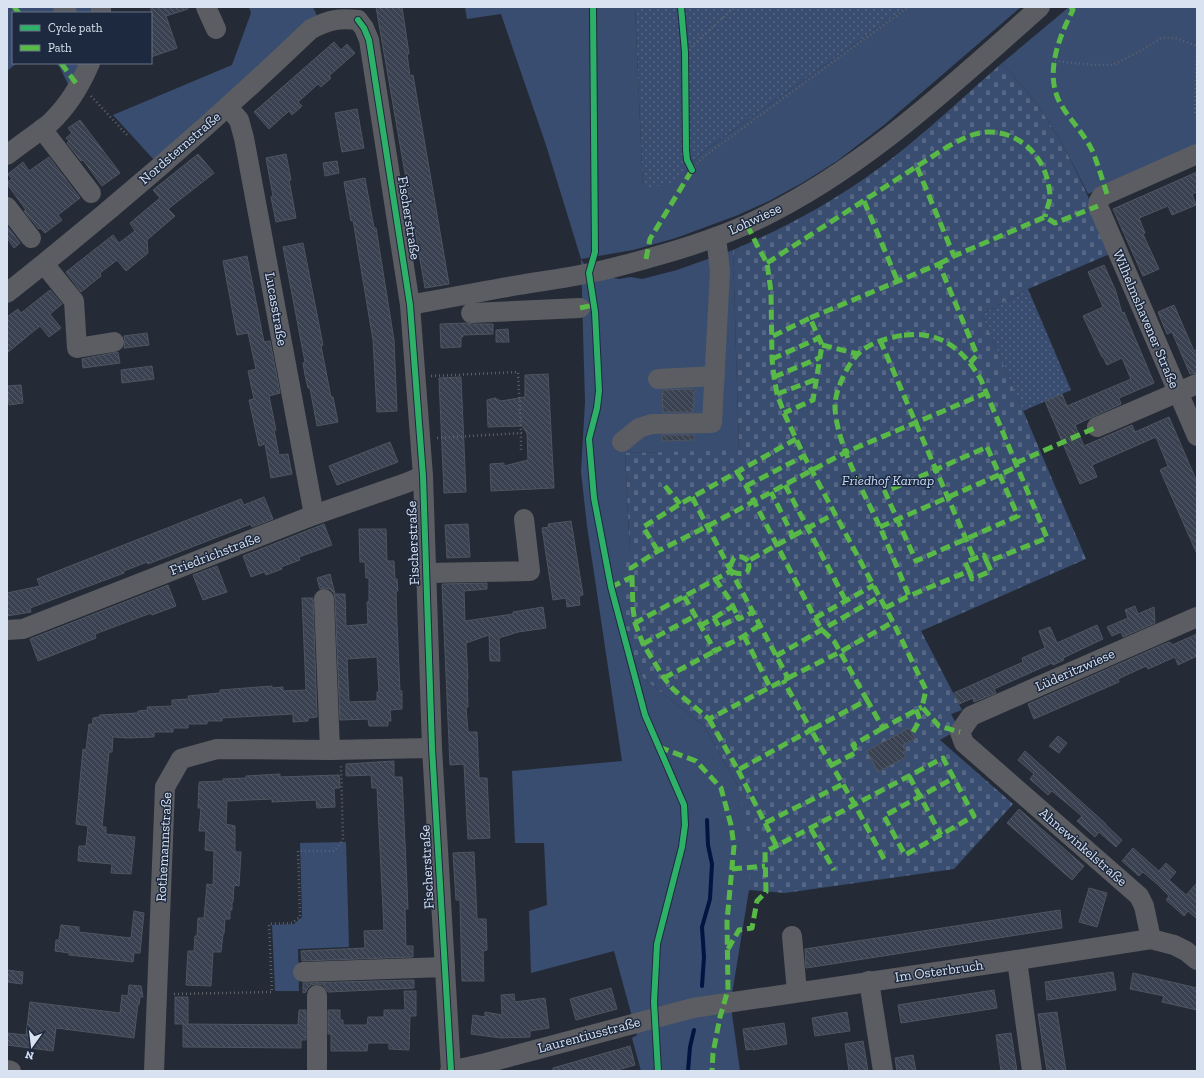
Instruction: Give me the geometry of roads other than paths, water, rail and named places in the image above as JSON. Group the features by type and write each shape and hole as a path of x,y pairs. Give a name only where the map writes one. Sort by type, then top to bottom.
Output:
{"street":[{"path":"206,7 216,29"},
{"name":"Lohwiese","path":"410,305 589,273 620,266 680,249 747,225 806,193 848,166 924,108 1040,7"},
{"name":"Nordsternstraße","path":"7,293 98,220 228,107 311,29 326,21 359,13"},
{"name":"Fischerstraße","path":"359,13 369,40 410,305 423,476 432,748 451,1071"},
{"path":"7,155 42,129 59,113 80,84 90,64"},
{"name":"Lucasstraße","path":"228,107 239,120 244,138 314,515"},
{"path":"42,129 91,193"},
{"name":"Wilhelmshavener Straße","path":"1197,154 1102,196 1098,206 1197,436"},
{"path":"7,206 32,238"},
{"path":"622,442 627,436 639,428 652,424 712,423 720,271 716,237"},
{"path":"44,264 74,301 77,348 114,342"},
{"path":"471,313 580,308"},
{"path":"658,379 714,376"},
{"path":"1097,427 1197,384"},
{"name":"Friedrichstraße","path":"7,630 23,629 314,515 423,476"},
{"path":"426,573 530,571 524,519"},
{"path":"324,599 335,750"},
{"name":"Lüderitzwiese","path":"960,732 971,716 1197,617"},
{"name":"Ahnewinkelstraße","path":"960,732 964,743 1139,896 1144,906 1151,938"},
{"name":"Rothemannstraße","path":"154,1071 165,787 181,759 217,749 335,750 432,748"},
{"path":"792,936 797,992"},
{"path":"1151,938 1193,950"},
{"name":"Im Osterbruch","path":"728,1002 1017,960 1151,938"},
{"path":"1017,960 1032,1071"},
{"path":"303,972 445,967"},
{"path":"869,981 883,1071"},
{"path":"317,995 317,1071"},
{"name":"Laurentiusstraße","path":"451,1071 685,1010 728,1002"},
{"path":"7,1070 12,1071"}],"waterway":[{"path":"702,986 704,957 702,927 710,899 712,864 708,845 707,820"},
{"path":"688,1071 690,1047 694,1030"}],"park label":[{"name":"Friedhof Karnap","path":"888,480"}]}
